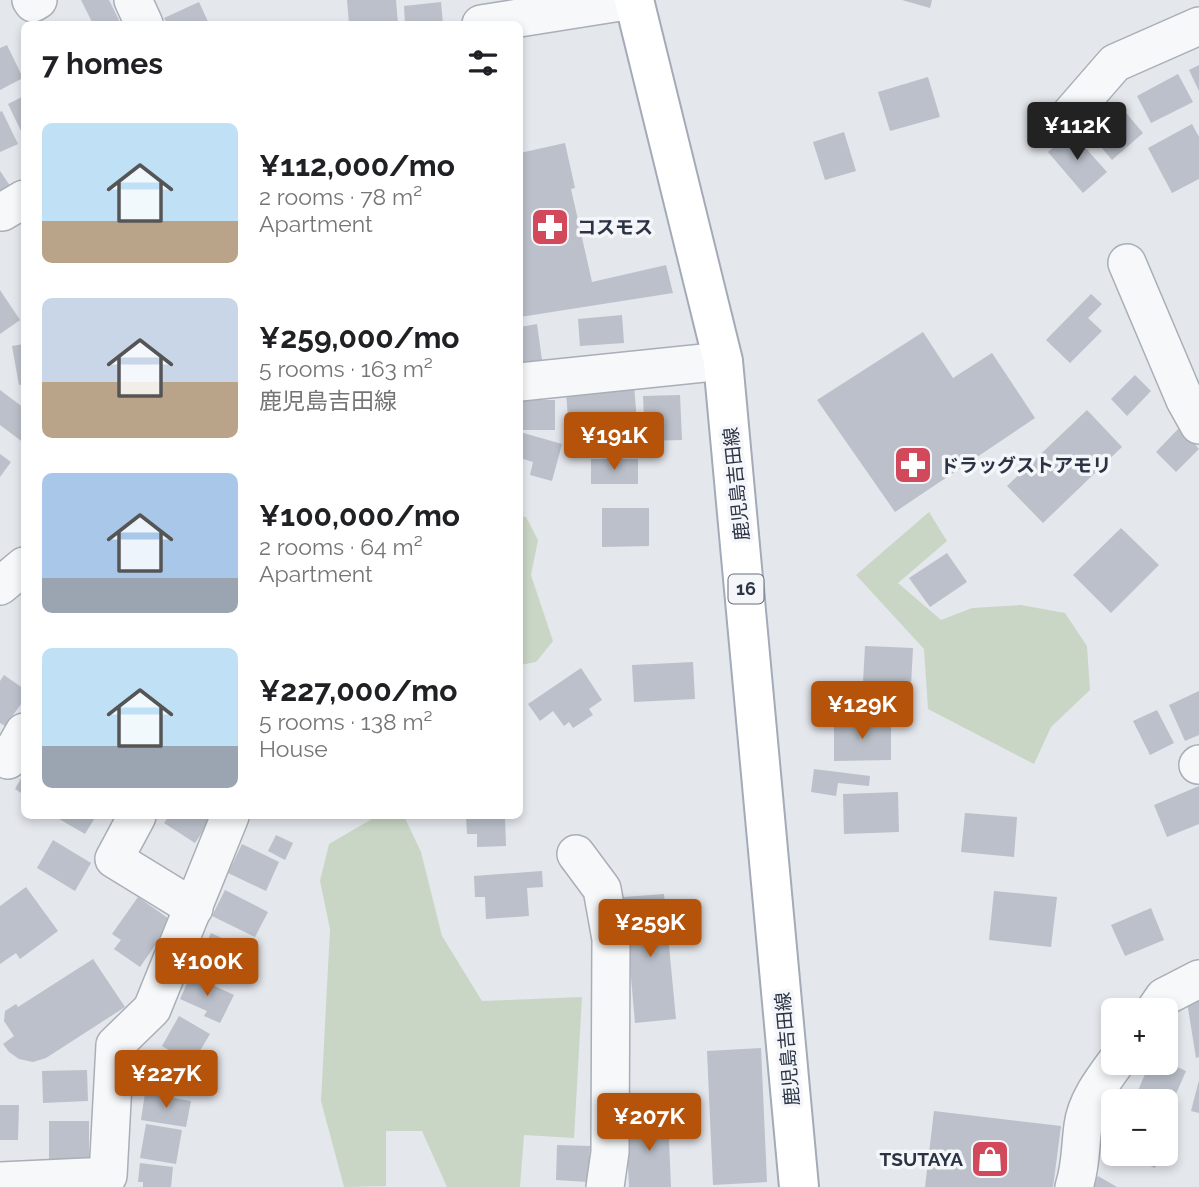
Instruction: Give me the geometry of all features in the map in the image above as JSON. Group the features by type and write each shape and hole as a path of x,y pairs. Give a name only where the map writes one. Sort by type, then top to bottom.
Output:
{"main road":[{"name":"鹿児島吉田線","path":"633,0 723,361 799,1187"}],"street":[{"path":"31,0 33,3 38,0"},
{"path":"133,0 143,21"},
{"path":"477,0 480,21"},
{"path":"500,21 633,0"},
{"path":"1062,124 1115,63 1199,26"},
{"path":"1127,263 1185,400 1199,425"},
{"path":"523,382 723,361"},
{"path":"0,586 21,568"},
{"path":"0,755 8,760 21,737"},
{"path":"135,819 114,859 194,908"},
{"path":"0,1181 108,1176 115,1045 152,1009 229,819"},
{"path":"576,854 602,889 611,939 610,1152 605,1187"},
{"path":"1163,998 1199,979"},
{"path":"1074,1187 1081,1167 1083,1124 1096,1090 1107,1075"}],"green space":[{"path":"929,512 947,541 898,583 941,620 972,608 1021,605 1065,613 1087,646 1090,690 1051,727 1034,764 928,709 924,649 856,575"},
{"path":"523,516 526,517 538,540 531,575 553,641 536,662 523,664"},
{"path":"372,819 405,819 421,852 442,936 482,1001 582,997 574,1138 524,1135 520,1187 447,1187 422,1131 386,1131 386,1186 344,1187 321,1101 330,929 320,881 329,844"}],"building":[{"path":"81,0 109,0 120,21 92,21"},
{"path":"347,0 396,0 398,21 349,21"},
{"path":"902,0 932,0 930,8"},
{"path":"199,2 208,21 166,21 164,18"},
{"path":"441,2 443,21 405,21 404,6"},
{"path":"7,45 21,79 0,90 0,48"},
{"path":"1199,65 1199,91 1189,70"},
{"path":"1178,74 1193,102 1151,123 1137,96"},
{"path":"928,77 940,117 890,131 878,92"},
{"path":"21,98 21,131 8,104"},
{"path":"1121,107 1143,133 1112,160 1090,134"},
{"path":"2,111 18,144 0,152 0,112"},
{"path":"1192,124 1199,137 1199,179 1172,193 1148,148"},
{"path":"844,132 856,171 825,180 813,142"},
{"path":"1071,132 1107,172 1083,193 1048,152"},
{"name":"コスモス","path":"565,143 575,188 571,189 592,282 666,265 673,293 523,317 523,152"},
{"path":"0,171 11,187 0,195"},
{"path":"0,290 20,320 0,334"},
{"path":"1091,294 1102,304 1088,318 1102,331 1070,363 1046,340"},
{"path":"622,315 624,343 580,346 578,319"},
{"path":"537,324 542,360 523,363 523,326"},
{"name":"ドラッグストアモリ","path":"923,332 953,378 992,353 1035,418 895,512 817,400"},
{"path":"21,344 21,385 19,385 12,346"},
{"path":"1135,375 1151,391 1127,416 1111,399"},
{"path":"634,386 637,421 610,424 611,433 582,436 580,418 568,419 566,392"},
{"path":"0,390 21,406 21,441 0,425"},
{"path":"680,395 682,440 645,441 643,396"},
{"path":"523,400 555,400 555,430 523,430"},
{"path":"1087,410 1122,447 1043,523 1007,486"},
{"path":"1180,427 1199,449 1176,472 1156,452"},
{"path":"523,433 562,444 552,481 530,475 533,462 523,459"},
{"path":"0,454 11,462 0,477"},
{"path":"591,459 638,459 638,484 591,484"},
{"path":"602,508 649,508 649,546 602,547"},
{"path":"1121,528 1159,565 1111,613 1073,575"},
{"path":"947,553 967,582 930,607 909,578"},
{"path":"865,646 913,648 910,704 862,702"},
{"path":"693,662 695,699 634,702 632,665"},
{"path":"581,668 602,700 589,709 593,715 573,728 569,722 564,726 553,711 540,721 528,704"},
{"path":"4,675 21,687 21,704 5,726 0,723 0,681"},
{"path":"1199,691 1199,735 1185,741 1169,705"},
{"path":"1157,710 1174,743 1150,755 1133,721"},
{"path":"834,722 891,722 891,760 834,761"},
{"path":"814,769 870,776 869,786 838,783 836,796 811,792"},
{"path":"21,778 21,793 15,789"},
{"path":"1199,786 1199,824 1167,837 1154,805"},
{"path":"898,792 899,832 844,834 843,794"},
{"path":"965,813 1017,817 1014,857 961,852"},
{"path":"59,819 94,819 85,834"},
{"path":"167,819 211,819 195,843 164,823"},
{"path":"466,819 505,819 506,846 477,847 477,834 467,834"},
{"path":"276,835 293,843 285,860 268,851"},
{"path":"53,840 91,863 75,891 37,868"},
{"path":"242,844 279,862 266,891 228,873"},
{"path":"542,871 543,887 527,888 529,916 486,919 485,897 475,897 474,876"},
{"path":"26,887 58,931 20,959 16,953 0,964 0,906"},
{"path":"225,890 268,912 255,937 212,916"},
{"path":"994,891 1057,897 1051,947 989,940"},
{"path":"664,894 676,1019 635,1023 624,897"},
{"path":"138,897 172,921 140,967 114,949 121,940 112,934"},
{"path":"1151,908 1164,940 1125,956 1111,925"},
{"path":"211,933 253,953 241,979 199,959"},
{"path":"93,959 125,1007 46,1058 33,1062 19,1059 9,1052 3,1044 14,1036 4,1021 5,1011 16,1004 18,1007"},
{"path":"191,975 234,995 220,1023 204,1016 207,1011 180,999"},
{"path":"1199,1000 1199,1057 1196,1058 1187,1002"},
{"path":"179,1016 210,1034 192,1064 162,1046"},
{"path":"761,1048 767,1182 713,1185 707,1051"},
{"path":"137,1053 188,1066 180,1095 161,1090 163,1084 152,1081 154,1074 133,1068"},
{"path":"1178,1067 1186,1071 1178,1089 1139,1089 1145,1075 1178,1075"},
{"path":"87,1070 88,1101 43,1103 42,1071"},
{"path":"1199,1080 1199,1113 1191,1111"},
{"path":"145,1093 191,1101 186,1127 141,1120"},
{"path":"0,1105 19,1105 18,1140 0,1140"},
{"path":"934,1111 1061,1126 1053,1187 925,1187"},
{"path":"668,1118 671,1187 629,1187 626,1120"},
{"path":"49,1121 89,1121 89,1162 49,1162"},
{"path":"146,1124 182,1130 176,1164 140,1158"},
{"path":"557,1145 590,1146 588,1182 556,1180"},
{"path":"140,1163 173,1167 171,1187 143,1187 143,1182 138,1182"},
{"path":"1098,1176 1117,1187 1092,1187"}],"place":[{"name":"コスモス","path":"550,227"},
{"name":"ドラッグストアモリ","path":"913,465"},
{"name":"TSUTAYA","path":"990,1159"}]}
